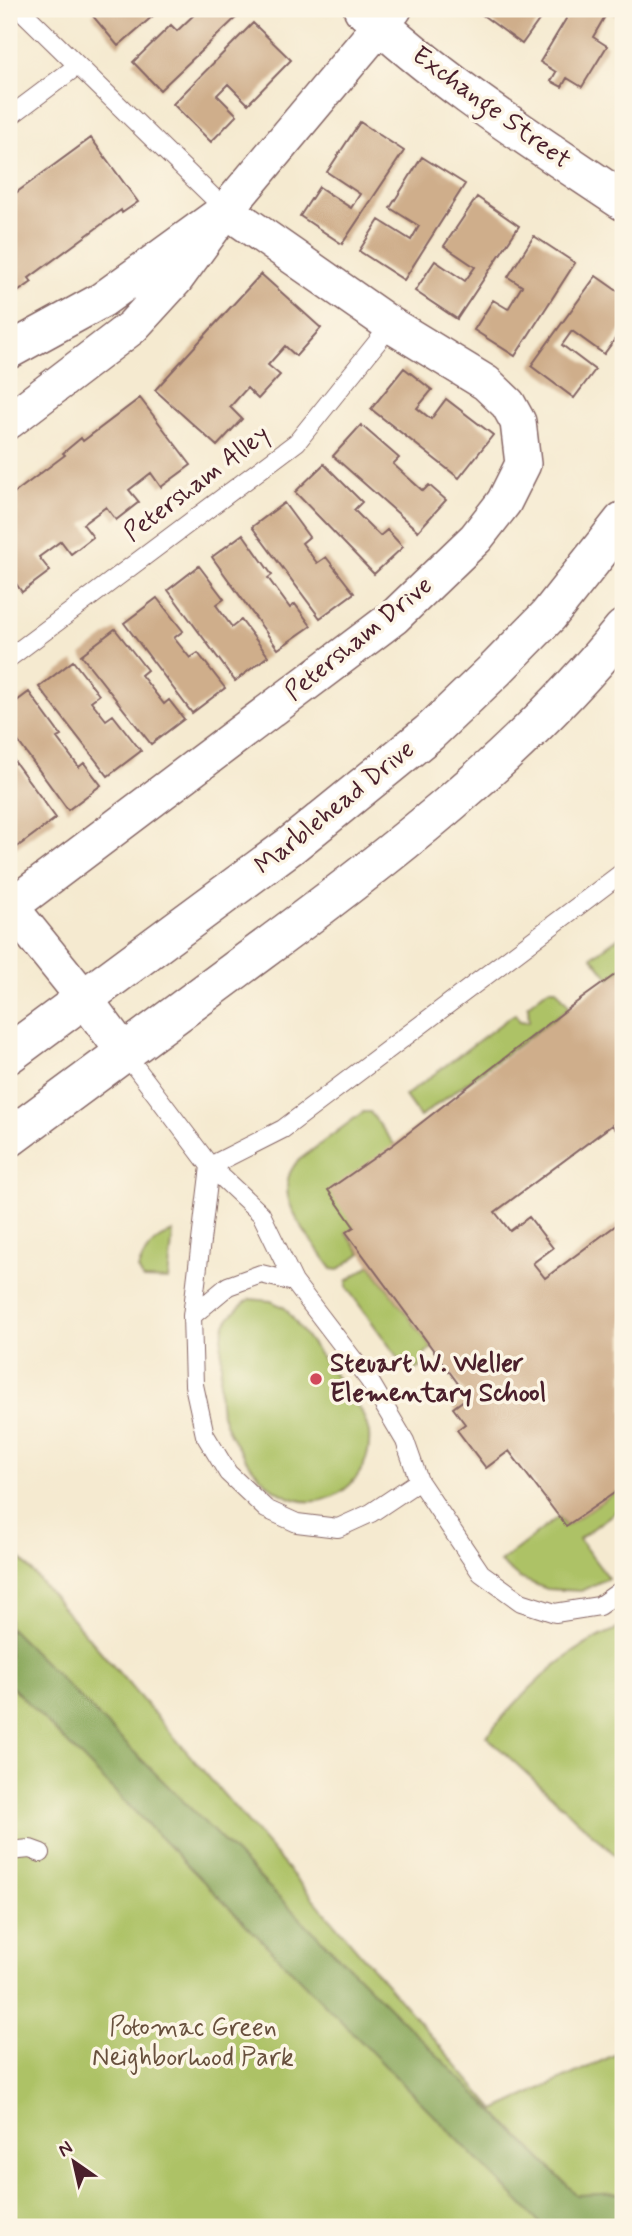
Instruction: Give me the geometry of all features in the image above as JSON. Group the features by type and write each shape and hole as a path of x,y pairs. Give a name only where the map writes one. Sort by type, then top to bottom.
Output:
{"street":[{"name":"Exchange Street","path":"379,14 433,68 516,130 623,201"},
{"path":"12,411 132,327 175,280 226,210 379,14"},
{"path":"9,351 102,300 226,210"},
{"name":"Petersham Drive","path":"10,906 394,617 476,538 504,502 523,464 518,422 508,404 486,383 391,325 226,210"},
{"name":"Marblehead Drive","path":"9,1054 290,846 429,733 548,616 623,521"},
{"path":"9,1138 331,899 473,783 543,717 598,660 623,629"},
{"path":"10,906 124,1052"}],"lane":[{"path":"20,9 226,210"},
{"path":"9,117 77,66"},
{"name":"Petersham Alley","path":"9,658 297,442 391,325"},
{"path":"210,1166 283,1129 623,872"},
{"path":"124,1052 210,1166 261,1214 295,1282 369,1380 405,1441 419,1481 481,1573 521,1602 555,1613 599,1606 623,1589"},
{"path":"210,1166 192,1316 194,1385 205,1435 228,1473 266,1508 297,1523 338,1528 371,1513 419,1481"},
{"path":"192,1316 228,1286 261,1274 295,1282"},
{"path":"9,1851 30,1849 41,1853"}],"green space":[{"path":"623,934 623,969 610,979 592,957"},
{"path":"548,989 556,989 570,1007 420,1117 405,1096 515,1014 520,1021 529,1022 528,1005"},
{"path":"363,1112 370,1112 394,1144 354,1227 346,1233 361,1253 338,1270 332,1269 295,1216 287,1187 290,1173 299,1160"},
{"path":"173,1232 168,1280 143,1279 138,1269 147,1251 160,1238"},
{"path":"370,1265 432,1348 423,1356 421,1367 414,1371 407,1370 347,1288 347,1281"},
{"path":"250,1299 271,1301 285,1308 362,1412 369,1433 364,1465 344,1490 331,1497 300,1501 274,1489 245,1459 225,1422 219,1395 222,1336 232,1314"},
{"path":"623,1487 623,1506 579,1539 608,1578 581,1591 547,1589 519,1578 500,1562 558,1517 566,1526"},
{"name":"Potomac Green Neighborhood Park","path":"9,1545 495,2110 623,2051 623,2193 577,2196 506,2123 595,2227 9,2227"},
{"path":"9,1627 577,2195 623,2193 623,2227 544,2227 9,1684"},
{"path":"623,1627 623,1862 486,1736 531,1687 565,1658 603,1635"}],"building":[{"path":"100,9 161,9 118,46 92,15"},
{"path":"200,9 243,11 160,90 133,62 171,25 177,31"},
{"path":"486,9 547,9 522,44 481,14"},
{"path":"572,9 623,9 620,19 608,11 593,37 607,46 582,87 567,78 562,87 551,81 556,72 540,62"},
{"path":"253,23 291,60 248,104 228,84 217,95 237,115 211,142 173,104"},
{"path":"360,122 404,151 342,244 300,216 319,187 351,208 360,194 327,172"},
{"path":"91,138 138,202 122,213 121,210 29,278 32,282 16,293 9,283 9,198"},
{"path":"422,157 465,184 404,280 359,251 379,220 411,240 419,226 390,208"},
{"path":"477,197 519,226 457,319 415,291 435,261 465,281 475,267 444,246"},
{"path":"534,236 575,263 515,356 474,330 493,300 508,309 522,286 508,277"},
{"path":"261,274 321,328 296,356 285,346 268,365 280,375 258,399 247,388 230,407 242,419 217,446 155,390"},
{"path":"596,276 623,295 623,328 604,354 572,331 562,345 595,370 574,398 531,366"},
{"path":"404,368 432,390 417,408 431,419 446,399 493,435 459,478 371,409"},
{"path":"140,398 191,465 161,487 151,473 129,490 139,502 116,520 106,507 83,524 93,537 71,554 61,541 39,557 50,571 22,592 9,574 9,497 65,455 63,453 81,438 83,441"},
{"path":"361,425 399,458 393,464 423,491 429,485 446,500 418,531 333,456"},
{"path":"324,464 362,502 354,510 380,536 387,530 403,547 374,574 295,492"},
{"path":"284,503 309,537 302,543 317,563 326,557 354,593 320,618 252,527"},
{"path":"243,534 272,575 268,578 290,608 295,604 311,626 278,649 212,557"},
{"path":"199,566 224,599 216,605 232,627 241,620 268,656 235,681 168,590"},
{"path":"157,598 183,631 174,638 190,658 198,653 225,688 192,713 124,623"},
{"path":"115,629 147,670 141,675 164,704 169,700 184,719 151,744 81,655"},
{"path":"73,661 99,695 91,701 106,720 113,715 141,751 108,776 39,687"},
{"path":"29,692 61,736 57,738 79,767 84,763 101,785 68,810 9,729 9,707"},
{"path":"9,754 56,818 13,850 9,843"},
{"name":"Steuart W. Weller Elementary School","path":"623,969 623,1139 612,1125 495,1212 510,1231 529,1217 553,1248 533,1263 545,1278 623,1220 623,1487 566,1526 509,1451 486,1468 457,1430 465,1424 453,1408 468,1397 346,1232 354,1227 328,1190 394,1144"}],"place":[{"name":"Steuart W. Weller Elementary School","path":"316,1379"}]}
